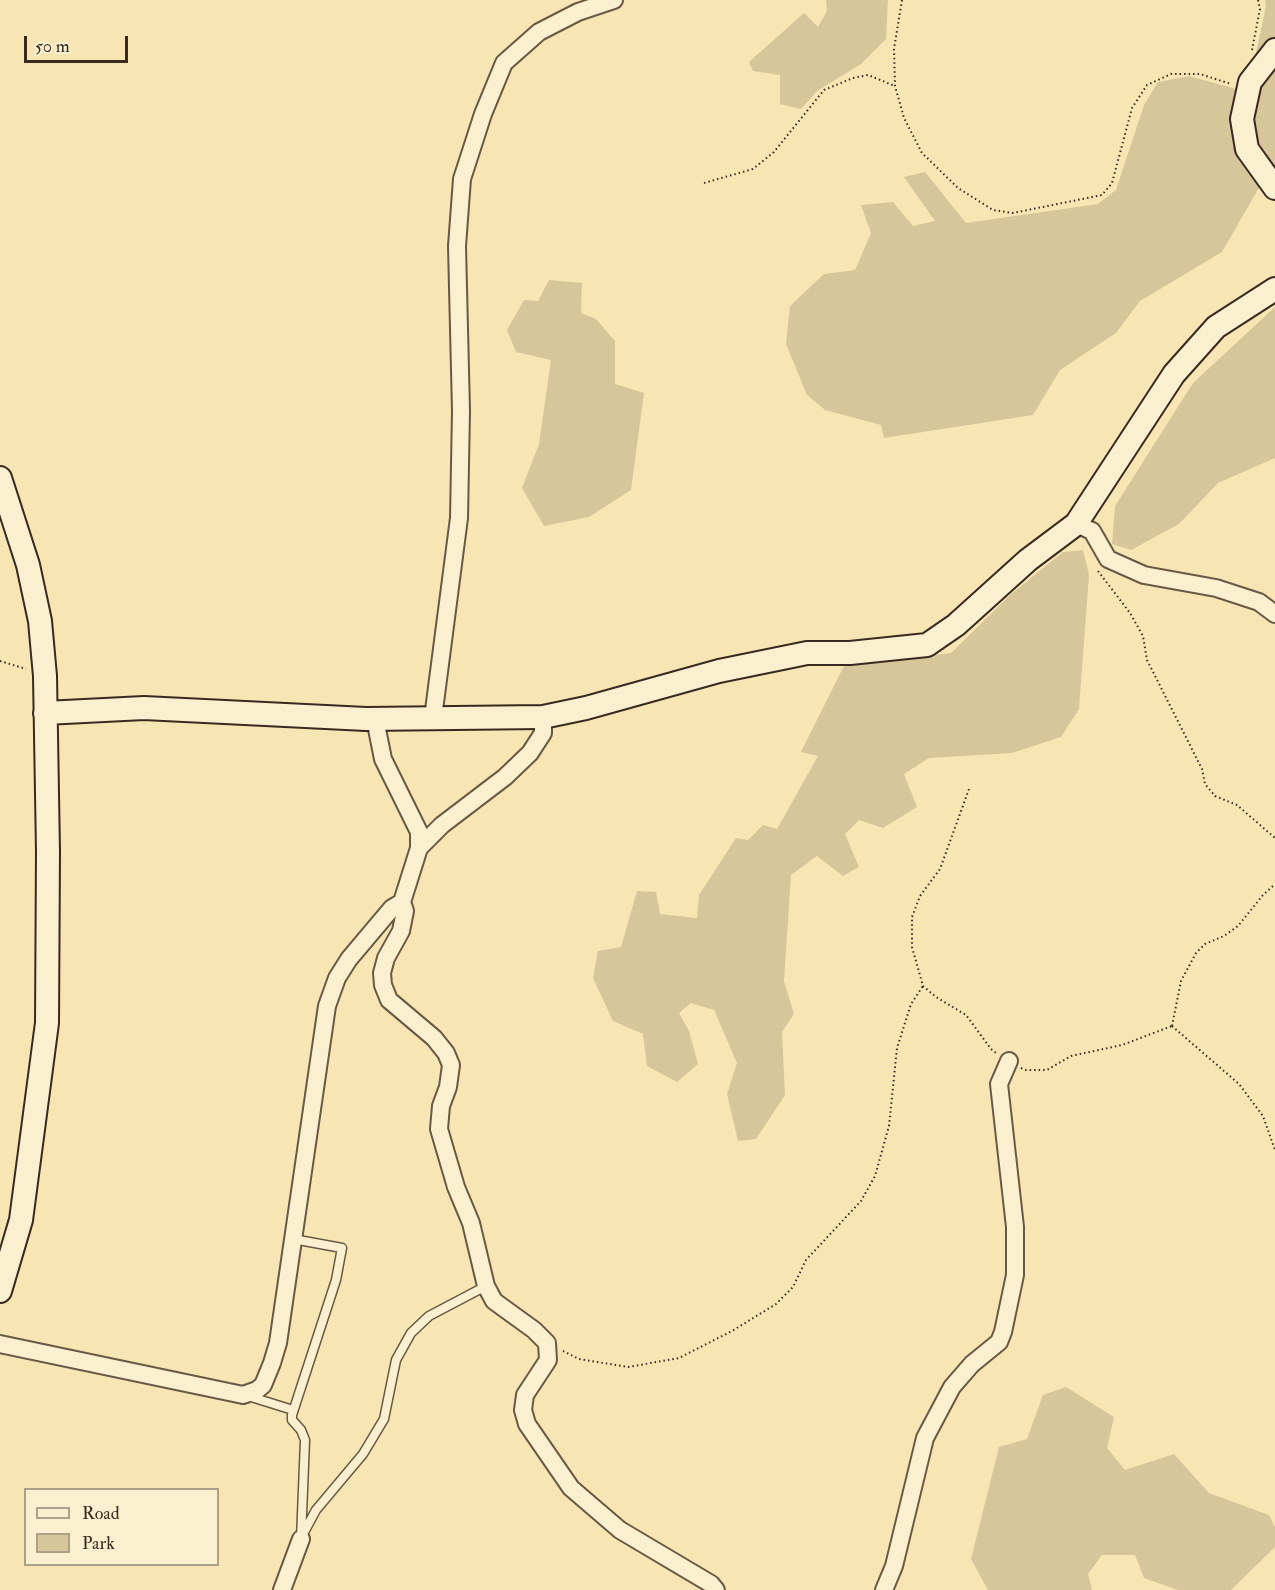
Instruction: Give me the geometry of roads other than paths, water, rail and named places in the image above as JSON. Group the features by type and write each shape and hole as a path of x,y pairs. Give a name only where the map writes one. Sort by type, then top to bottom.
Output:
{"street":[{"path":"433,718 459,518 461,411 457,246 462,179 483,114 504,63 538,32 578,12 614,0"},
{"path":"1275,50 1250,82 1242,119 1247,149 1275,188"},
{"path":"45,713 144,708 375,719 543,717 585,708 719,671 807,653 850,653 927,645 956,625 1028,560 1076,524 1174,374 1216,327 1275,289"},
{"path":"0,478 28,565 40,621 45,676 48,852 47,1023 21,1220 0,1291"},
{"path":"1076,524 1092,531 1107,559 1144,575 1216,588 1259,602 1275,614"},
{"path":"419,848 442,825 504,777 530,753 543,733 543,717"},
{"path":"375,719 383,759 418,832 419,848 402,902 405,911 401,931 386,958 382,973 383,985 389,1000 434,1038 446,1053 451,1065 448,1087 441,1106 440,1129 456,1187 471,1222 486,1286 494,1301 534,1330 547,1343 548,1360 525,1395 523,1410 527,1424 571,1488 620,1530 711,1584 716,1590"},
{"path":"0,1344 243,1395 258,1390 263,1385 278,1343 327,1006 337,978 349,959 392,908 402,902"},
{"path":"884,1590 894,1566 925,1438 952,1387 972,1365 999,1342 1003,1332 1015,1275 1015,1227 999,1084 1009,1061"},
{"path":"282,1590 301,1539"}],"lane":[{"path":"293,1239 342,1248 336,1280 293,1410 292,1420 301,1430 305,1440 301,1539"},
{"path":"301,1539 316,1510 363,1454 384,1419 396,1360 411,1333 429,1316 486,1286"},
{"path":"243,1395 293,1410"}]}
